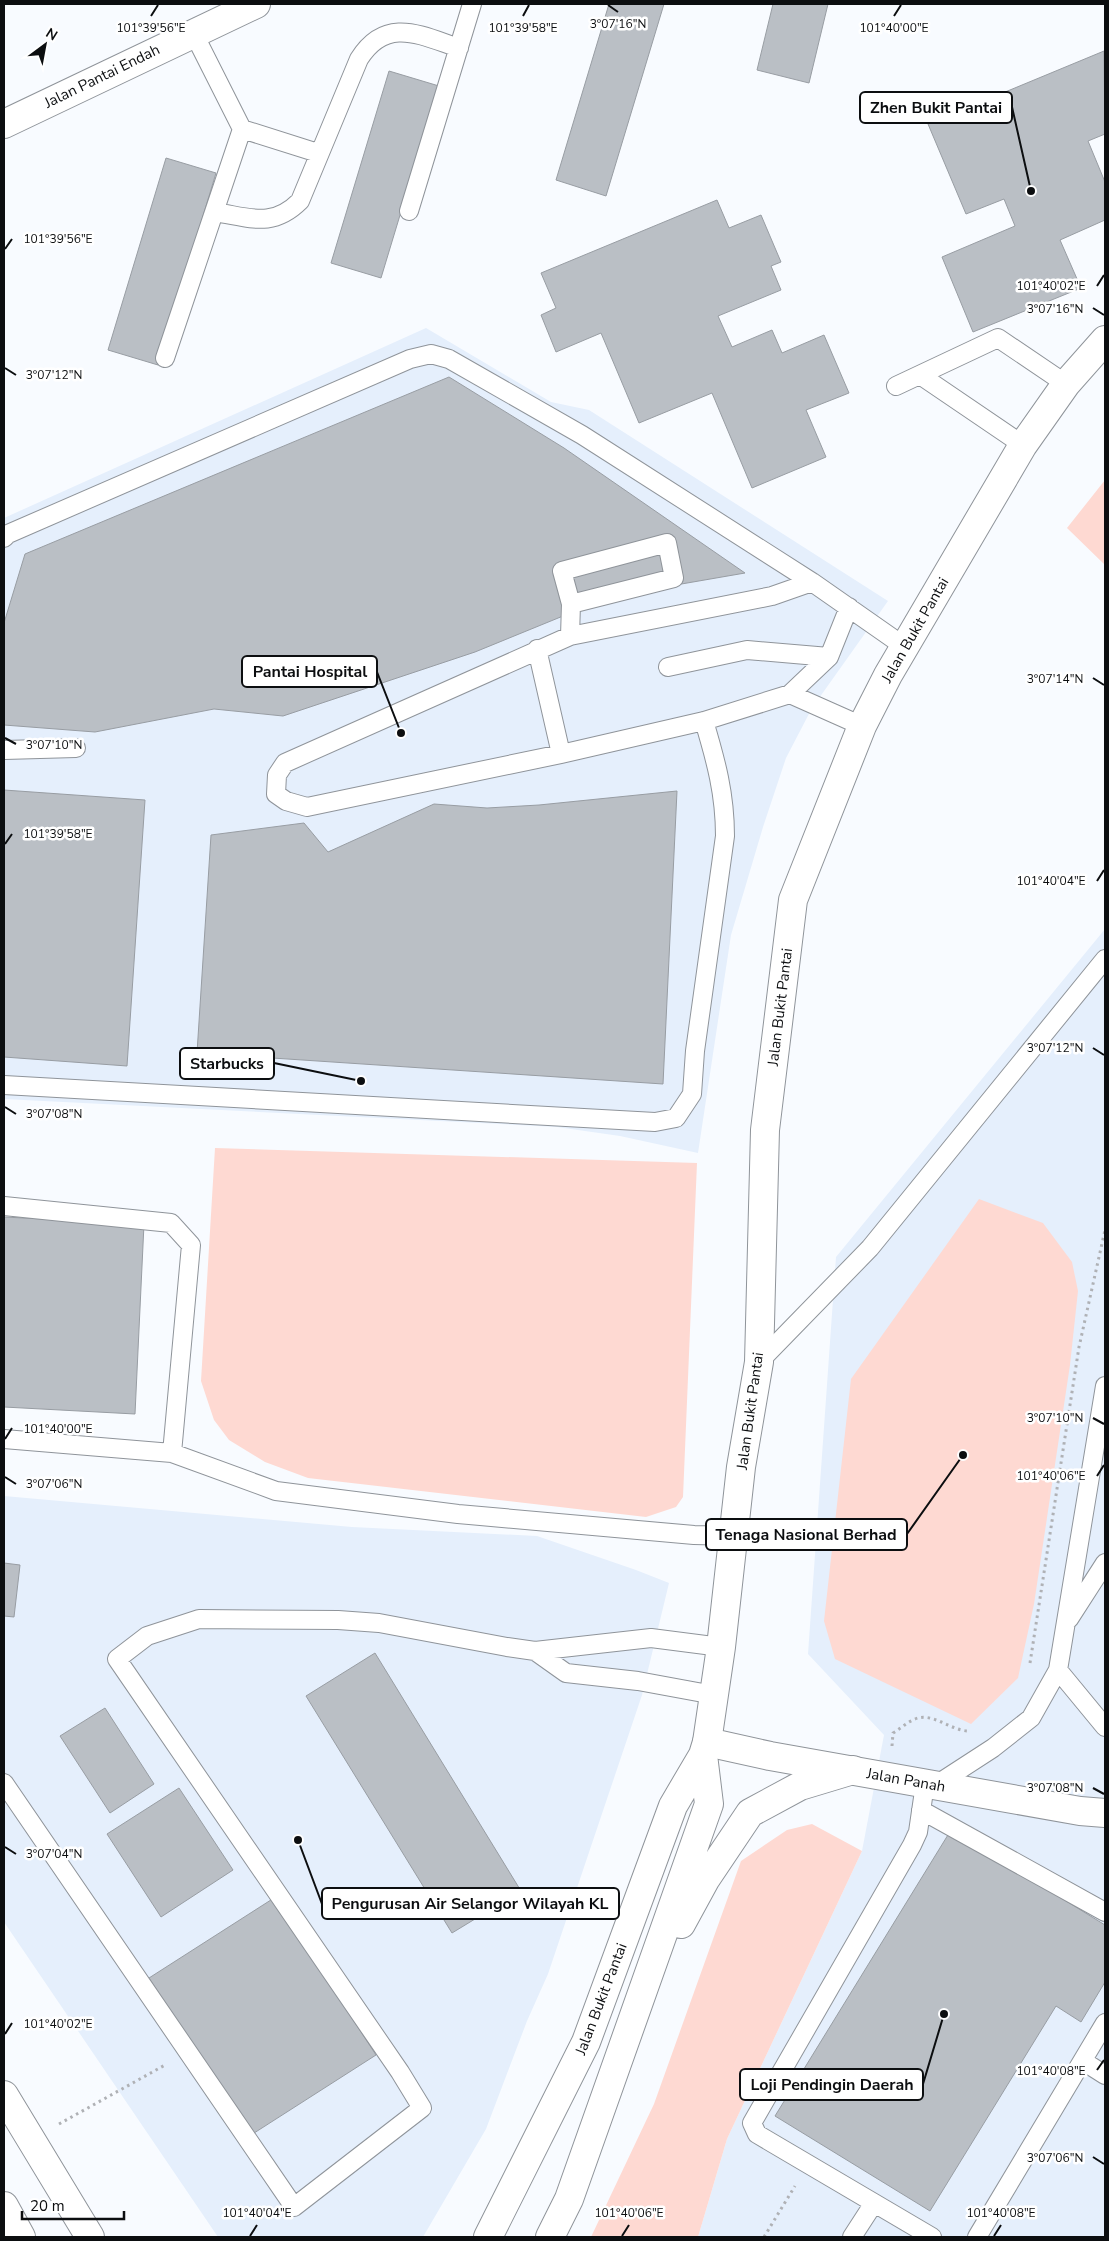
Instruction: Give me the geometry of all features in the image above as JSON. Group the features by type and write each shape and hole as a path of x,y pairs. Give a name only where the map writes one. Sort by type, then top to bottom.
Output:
{"street":[{"name":"Jalan Pantai Endah","path":"4,124 193,32 256,4"},
{"name":"Jalan Bukit Pantai","path":"550,2237 569,2199 709,1804 705,1748 721,1647 741,1467 759,1362 765,1130 793,900 862,726 905,647 1024,444 1066,384 1105,340"},
{"name":"Jalan Bukit Pantai","path":"488,2237 586,2042 673,1806 705,1748"},
{"name":"Jalan Panah","path":"705,1748 770,1756 888,1777 927,1793 1105,1813"},
{"path":"642,1994 705,1880 750,1813 800,1786 853,1770"},
{"path":"4,2095 90,2237"},
{"path":"4,2206 21,2237"}],"lane":[{"path":"409,211 472,4"},
{"path":"214,212 267,220 280,217 300,201 318,153 359,59 366,47 377,38 389,33 402,31 458,48"},
{"path":"165,358 242,129 193,32"},
{"path":"242,129 318,153"},
{"path":"896,386 998,338 1066,384"},
{"path":"4,538 8,534 400,363 430,354 449,359 582,435 812,582 905,647"},
{"path":"920,375 1024,444"},
{"path":"570,636 571,604 562,571 667,544 674,578 571,604"},
{"path":"812,582 772,596 570,636 536,649 285,763 277,775 276,794 286,801 307,807 561,754 704,721 790,694 830,658 849,607"},
{"path":"536,649 561,754"},
{"path":"668,667 747,650 830,658"},
{"path":"790,694 862,726"},
{"path":"4,1085 655,1122 676,1118 692,1094 695,1051 725,827 725,808 721,779 704,721"},
{"path":"4,750 76,748"},
{"path":"759,1362 870,1248 1105,959"},
{"path":"4,1206 171,1223 190,1245 172,1453"},
{"path":"932,2237 757,2134 752,2122 912,1845 918,1832 927,1793 993,1748 1031,1718 1058,1670 1105,1386"},
{"path":"4,1439 172,1453 276,1491 458,1514 694,1535 733,1536"},
{"path":"1065,1625 1105,1563"},
{"path":"4,1782 294,2207 422,2108 400,2072 117,1659 147,1636 198,1619 338,1620 379,1623 507,1647 536,1650 651,1638 721,1647"},
{"path":"536,1650 566,1673 638,1681 714,1695"},
{"path":"1058,1670 1105,1727"},
{"path":"927,1793 1105,1912"},
{"path":"977,2237 1105,2023"},
{"path":"1083,2061 1105,2075"},
{"path":"852,2237 874,2203"}],"path":[{"path":"1029,1669 1079,1347 1105,1230"},
{"path":"888,1777 893,1733 915,1718 932,1718 949,1727 972,1731"},
{"path":"59,2124 150,2075"},
{"path":"764,2237 808,2164"}],"shaded area":[{"path":"426,328 551,402 589,410 888,601 812,708 786,758 731,935 698,1153 620,1136 557,1127 4,1099 4,518"},
{"path":"1105,480 1105,565 1067,528"},
{"path":"1105,929 1105,2237 698,2237 727,2139 862,1851 884,1735 808,1654 836,1257"},
{"path":"215,1148 697,1163 683,1497 676,1507 646,1517 308,1478 265,1462 229,1440 214,1420 201,1381"},
{"path":"979,1199 1043,1223 1072,1262 1078,1291 1070,1365 1034,1604 1018,1678 971,1724 835,1659 824,1621 851,1379"},
{"path":"4,1496 352,1527 537,1536 669,1583 642,1695 548,1974 527,2021 486,2129 423,2237 218,2237 4,1922"},
{"path":"812,1824 862,1851 727,2139 698,2237 591,2237 654,2104 741,1861 787,1830"}],"building":[{"path":"609,4 664,4 606,196 556,180"},
{"path":"773,4 828,4 809,83 757,70"},
{"path":"1104,51 1105,134 1088,141 1105,182 1105,220 1060,240 1081,288 973,332 942,257 1015,226 1004,199 966,214 928,124"},
{"path":"389,71 439,86 381,278 331,263"},
{"path":"166,158 216,173 158,365 108,350"},
{"path":"717,200 729,228 761,215 781,262 771,266 781,290 718,316 732,347 772,330 782,353 824,335 849,393 806,410 826,457 752,488 712,393 639,423 601,333 556,352 541,315 556,308 541,273"},
{"path":"449,377 564,448 745,573 612,596 475,652 283,716 214,709 95,732 4,725 4,623 25,554"},
{"path":"4,790 145,800 127,1066 4,1057"},
{"path":"677,791 663,1084 197,1053 211,835 304,823 328,852 434,804 487,808 539,805"},
{"path":"4,1217 144,1224 135,1414 4,1407"},
{"path":"4,1563 20,1565 14,1617 4,1616"},
{"path":"375,1653 521,1891 452,1933 306,1696"},
{"path":"105,1708 154,1784 110,1813 60,1736"},
{"path":"179,1788 233,1870 161,1917 107,1834"},
{"path":"951,1830 1105,1925 1105,1982 1081,2022 1056,2006 930,2211 775,2116"},
{"path":"274,1898 376,2055 251,2135 149,1978"}],"place":[{"name":"Zhen Bukit Pantai","path":"1031,191"},
{"name":"Pantai Hospital","path":"401,733"},
{"name":"Starbucks","path":"361,1081"},
{"name":"Tenaga Nasional Berhad","path":"963,1455"},
{"name":"Pengurusan Air Selangor Wilayah KL","path":"298,1840"},
{"name":"Loji Pendingin Daerah","path":"944,2014"}]}
